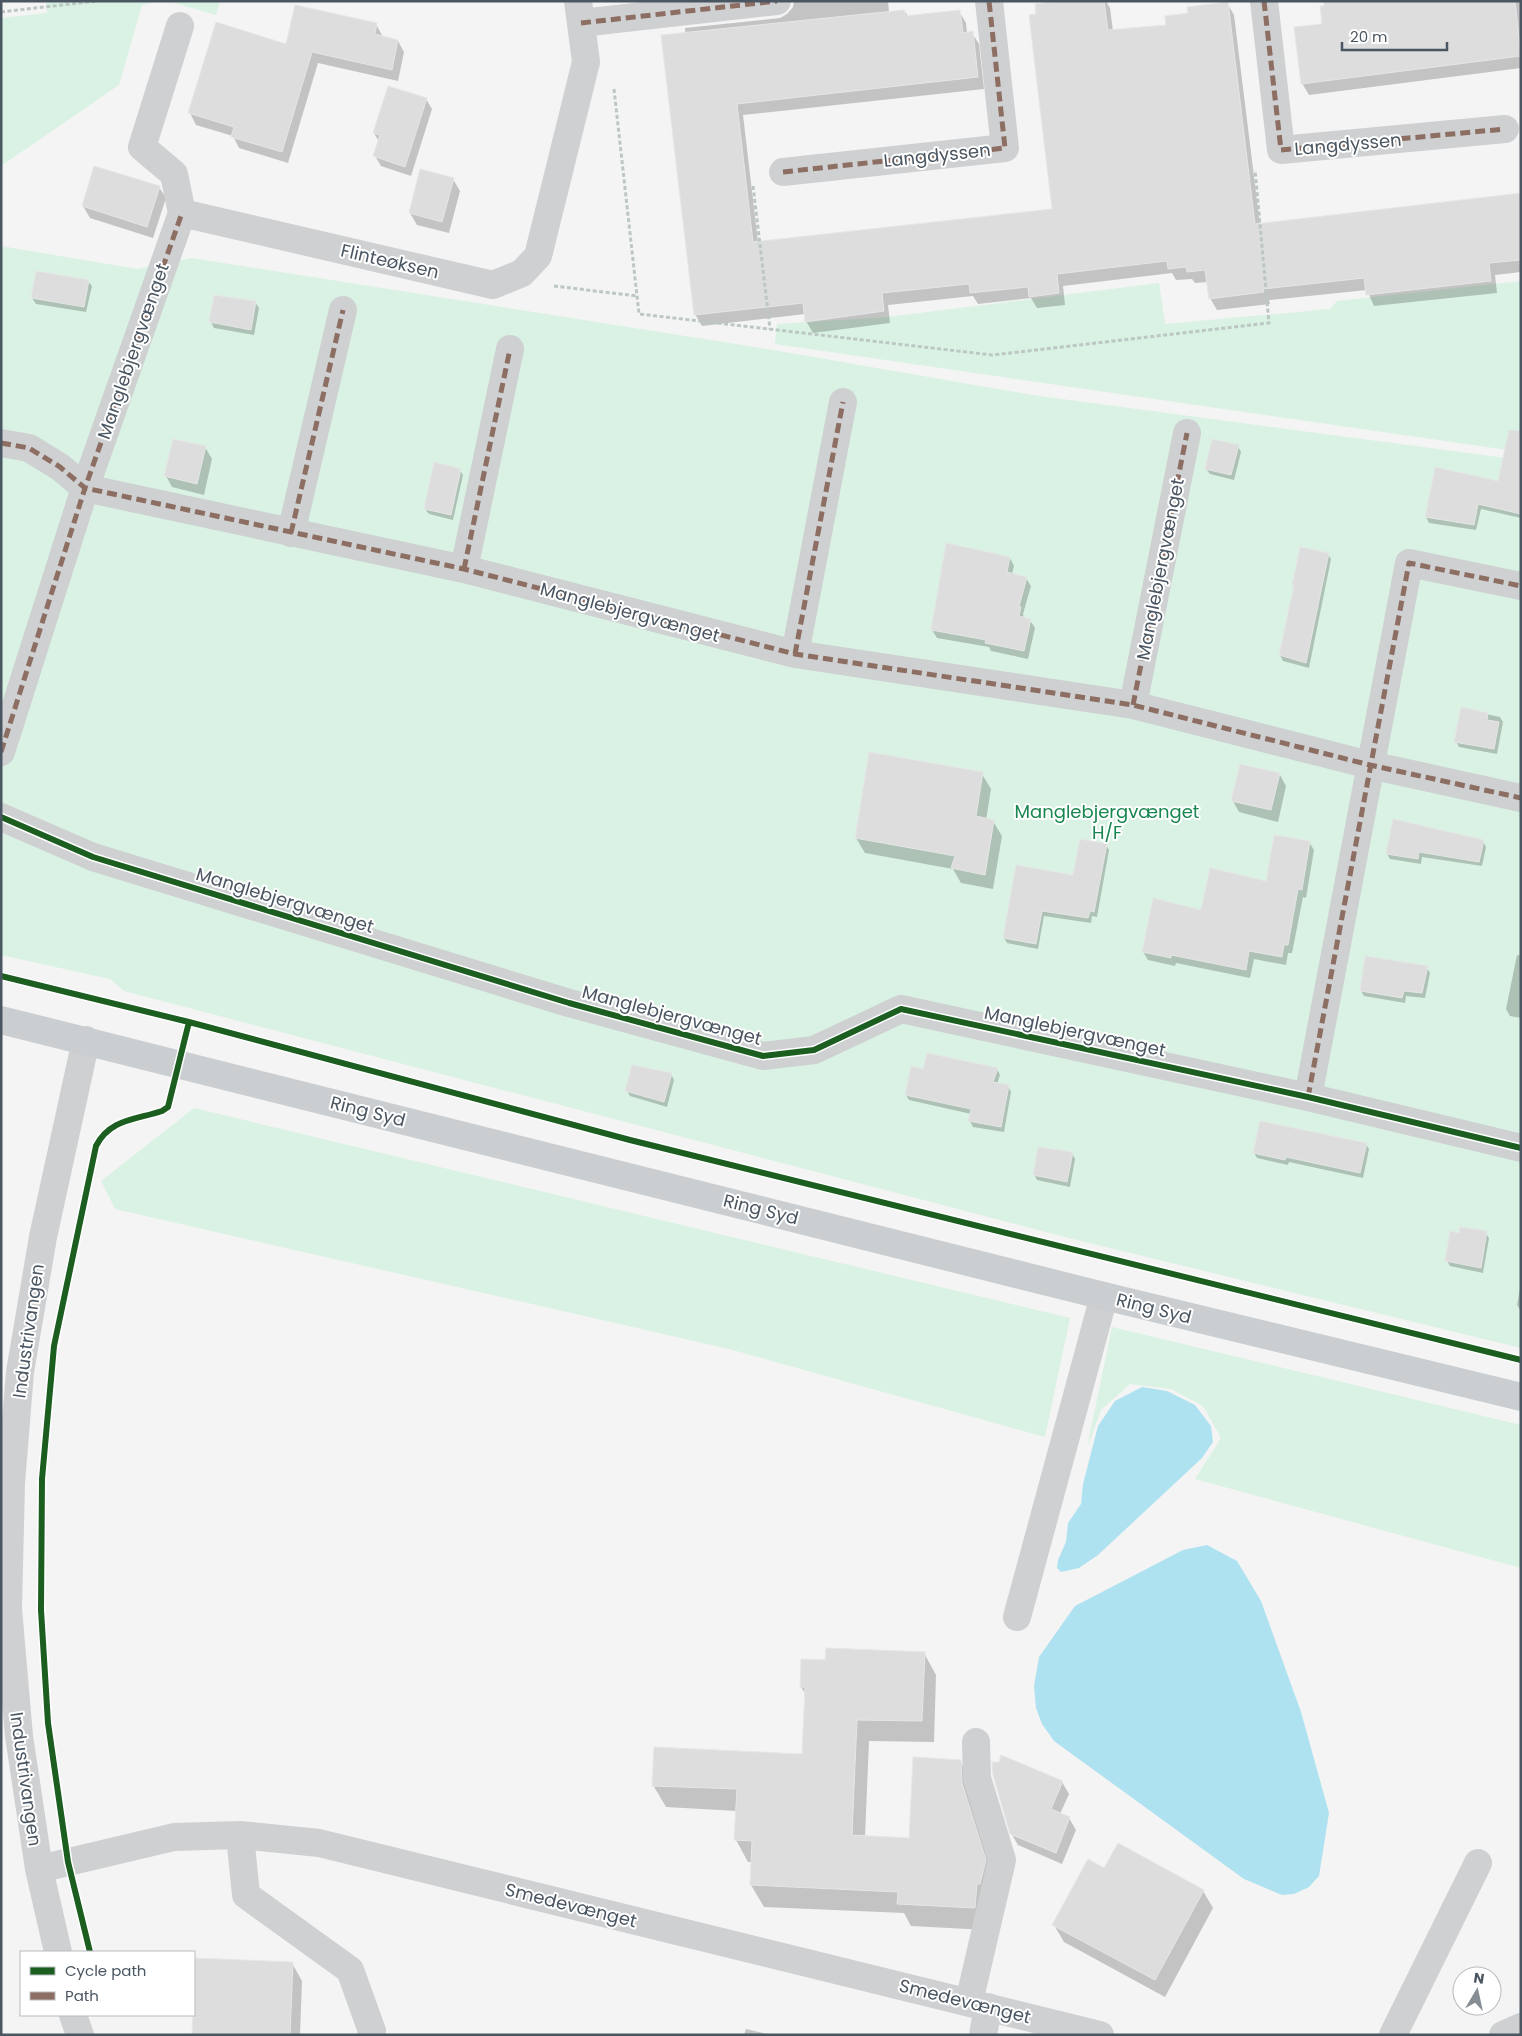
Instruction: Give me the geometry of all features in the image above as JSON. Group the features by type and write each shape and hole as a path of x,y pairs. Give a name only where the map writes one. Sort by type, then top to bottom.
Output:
{"main road":[{"name":"Ring Syd","path":"1,1020 1104,1296 1521,1397"}],"street":[{"path":"580,12 777,1"},
{"name":"Langdyssen","path":"783,172 1005,148 989,1"},
{"name":"Langdyssen","path":"1264,1 1281,150 1505,129"},
{"name":"Flinteøksen","path":"182,213 493,285 522,273 538,256 586,62 580,12"},
{"path":"180,26 142,147 174,174 182,213"},
{"name":"Manglebjergvænget","path":"1,752 85,488 182,213"},
{"path":"291,533 343,310"},
{"path":"464,569 510,349"},
{"path":"795,654 842,402"},
{"name":"Manglebjergvænget","path":"1133,705 1187,433"},
{"name":"Manglebjergvænget","path":"1,443 29,448 60,467 85,488 464,569 795,654 1133,705 1370,765 1521,798"},
{"path":"1308,1097 1409,563 1521,586"},
{"name":"Manglebjergvænget","path":"1,818 93,857 569,1003 763,1056 814,1050 900,1009 1308,1097 1521,1148"},
{"name":"Industrivangen","path":"58,1951 39,1869 19,1736 4,1609 11,1483 20,1372 43,1236 86,1040"},
{"path":"1017,1617 1104,1296"},
{"path":"976,1742 978,1778 1002,1860 979,2005 983,2035"},
{"path":"240,1835 246,1895 350,1970 372,2031 371,2035"},
{"name":"Smedevænget","path":"39,1869 174,1837 240,1835 319,1843 1100,2035"},
{"path":"1394,2035 1478,1863"},
{"path":"73,2016 80,2035"},
{"path":"1503,2035 1521,2027"}],"path":[{"path":"1,12 97,1"},
{"path":"586,62 612,68 639,314 992,355 1269,323 1254,155 1281,150"},
{"path":"770,329 753,186 783,172"},
{"path":"522,273 534,283 637,296"}],"green space":[{"path":"46,1 158,1 142,5 119,85 1,166 1,18 47,13"},
{"path":"168,1 220,1 216,15"},
{"name":"Manglebjergvænget H/F","path":"1,246 137,269 192,258 773,350 1032,395 1521,460 1521,1348 1069,1238 124,991 110,979 1,955"},
{"path":"1521,281 1521,452 775,344 777,324 887,317 1159,283 1165,324 1330,309 1337,301"},
{"path":"194,1108 1070,1318 1045,1437 729,1349 115,1209 101,1181"},
{"path":"1112,1327 1521,1425 1521,1568 1195,1479 1221,1438 1203,1406 1171,1389 1130,1384 1101,1410 1087,1448"}],"water":[{"path":"1142,1387 1167,1391 1195,1405 1211,1426 1213,1442 1202,1458 1098,1555 1079,1568 1061,1572 1057,1568 1058,1560 1066,1542 1068,1523 1081,1504 1083,1484 1098,1426 1115,1401"},
{"path":"1207,1545 1237,1561 1261,1601 1301,1712 1329,1813 1319,1876 1309,1887 1294,1894 1282,1895 1244,1879 1054,1741 1042,1724 1036,1708 1034,1686 1039,1657 1075,1606 1183,1550"}],"building":[{"path":"1057,1 1104,1 1108,30 1166,25 1165,16 1188,13 1187,7 1228,2 1255,224 1521,193 1521,260 1489,263 1491,281 1366,295 1364,278 1263,289 1264,292 1209,299 1205,270 1187,272 1186,267 1168,269 1167,261 1057,274 1059,293 1029,297 1028,287 970,293 969,284 882,293 884,311 805,322 803,303 694,315 661,35 904,10 905,16 960,10 963,33 973,31 978,77 737,104 753,242 1052,209 1029,15 1036,14 1035,4"},
{"path":"1324,1 1515,1 1521,56 1301,84 1294,27 1322,24 1320,6 1324,6"},
{"path":"295,5 377,23 375,34 398,40 392,70 312,52 282,152 231,137 234,127 188,113 216,22 286,44"},
{"path":"388,86 427,98 405,167 373,156 380,135 373,133"},
{"path":"94,166 160,186 147,227 82,206"},
{"path":"420,169 454,178 442,222 409,213"},
{"path":"36,271 89,280 84,307 31,298"},
{"path":"214,295 256,301 251,330 209,322"},
{"path":"1509,430 1521,431 1521,514 1478,504 1474,525 1425,517 1435,467 1498,481"},
{"path":"173,439 206,446 197,484 164,476"},
{"path":"1212,439 1239,445 1231,475 1205,469"},
{"path":"434,462 461,469 451,515 424,509"},
{"path":"946,543 1010,557 1007,572 1027,577 1019,607 1021,607 1019,616 1031,619 1024,651 985,643 986,640 931,630"},
{"path":"1300,547 1329,553 1306,663 1279,655"},
{"path":"1461,707 1488,713 1487,720 1499,722 1494,749 1454,742"},
{"path":"869,752 983,772 976,816 994,820 985,875 951,868 955,856 855,838"},
{"path":"1240,764 1280,773 1271,810 1231,801"},
{"path":"1393,819 1484,840 1479,862 1419,852 1418,859 1386,854"},
{"path":"1274,835 1310,841 1302,890 1298,889 1288,945 1284,945 1282,957 1249,951 1246,970 1171,955 1171,958 1142,952 1153,898 1201,910 1210,868 1266,881"},
{"path":"1080,839 1107,844 1094,912 1090,911 1088,918 1042,911 1036,944 1003,938 1016,865 1073,875"},
{"path":"1365,956 1428,966 1422,993 1404,991 1402,998 1360,991"},
{"path":"927,1053 998,1068 993,1082 1009,1085 1001,1127 968,1121 971,1109 905,1095 911,1066 923,1069"},
{"path":"632,1065 672,1073 664,1102 625,1091"},
{"path":"1260,1121 1367,1143 1360,1173 1286,1157 1285,1160 1253,1153"},
{"path":"1038,1147 1073,1152 1067,1182 1033,1175"},
{"path":"1460,1227 1487,1231 1481,1268 1445,1261 1450,1231 1459,1233"},
{"path":"826,1648 925,1652 922,1721 857,1720 852,1835 909,1838 913,1757 961,1760 962,1783 986,1860 980,1884 977,1884 975,1908 897,1904 898,1892 750,1885 752,1841 734,1840 737,1789 652,1786 654,1747 802,1754 805,1687 800,1687 801,1659 825,1660"},
{"path":"1001,1755 1063,1781 1051,1809 1070,1817 1056,1853 1010,1834 993,1775 992,1762 999,1762"},
{"path":"1118,1843 1204,1890 1155,1980 1052,1925 1088,1859 1104,1868"},
{"path":"195,1958 293,1962 290,2035 192,2035 193,2016 195,2016"}],"marked path":[{"path":"581,23 777,1"},
{"path":"783,172 1005,148 989,1"},
{"path":"1264,1 1281,150 1505,129"},
{"path":"1,752 85,488 182,213"},
{"path":"291,533 343,310"},
{"path":"464,569 510,349"},
{"path":"795,654 843,402"},
{"path":"1133,705 1187,433"},
{"path":"1,443 29,448 60,467 85,488 464,569 795,654 1133,705 1370,765 1521,798"},
{"path":"1308,1097 1409,563 1521,586"}],"cycle path":[{"path":"1,817 93,857 569,1003 763,1056 814,1050 901,1009 1308,1097 1521,1148"},
{"path":"1,976 189,1022 630,1140 1521,1360"},
{"path":"90,1951 68,1862 48,1723 41,1610 42,1479 54,1346 96,1146 108,1130 116,1125 162,1111 168,1107 189,1022"}]}
